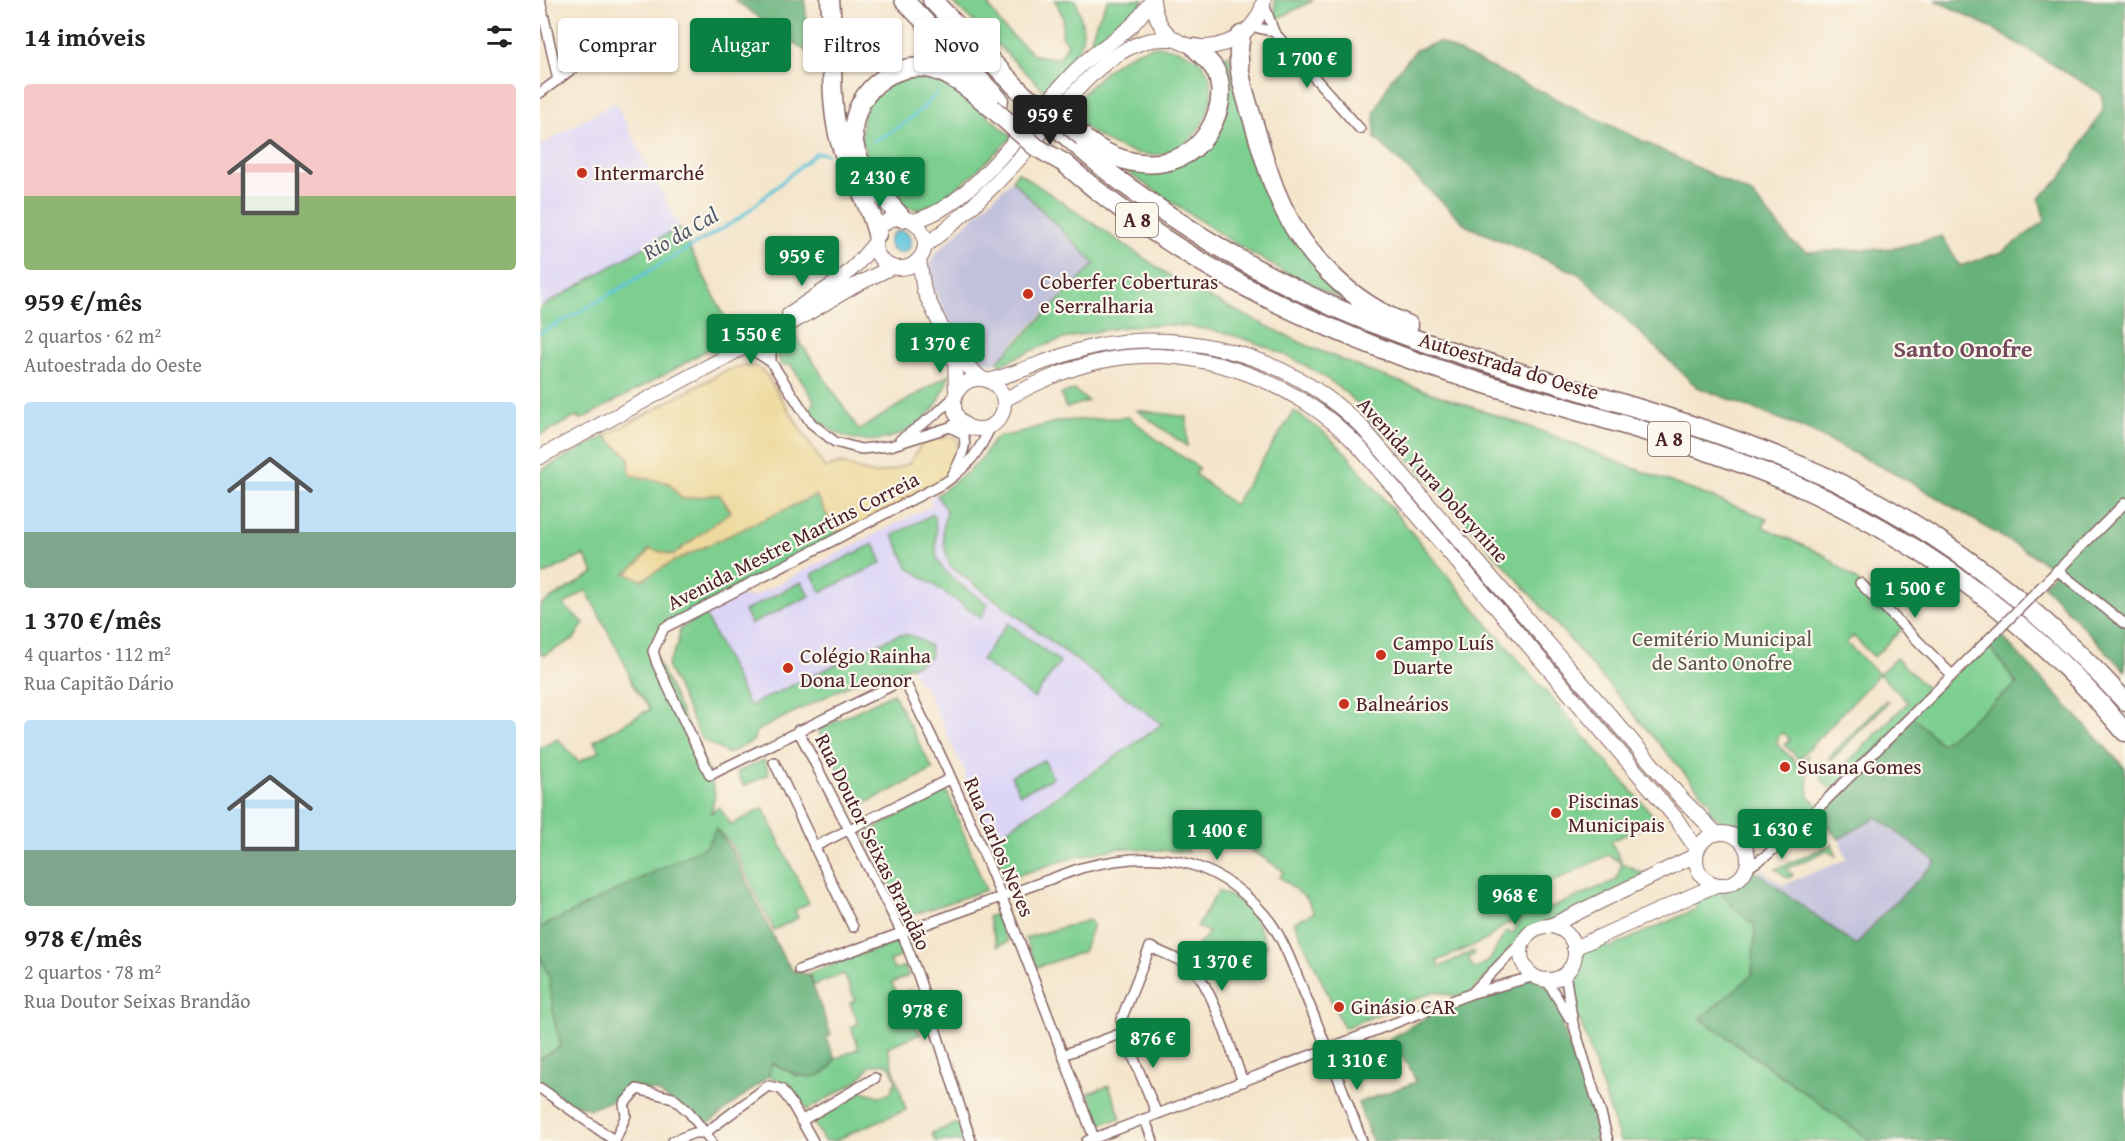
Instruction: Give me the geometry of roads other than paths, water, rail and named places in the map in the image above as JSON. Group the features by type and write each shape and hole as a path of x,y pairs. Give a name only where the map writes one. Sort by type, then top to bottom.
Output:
{"highway":[{"path":"830,0 831,93 838,135 846,163 868,205 876,238"},
{"name":"Autoestrada do Oeste","path":"904,0 995,104 1107,199 1180,248 1253,290 1330,327 1440,369 1728,459 1808,491 1874,524 1958,577 2025,630 2081,683 2125,732"},
{"name":"Autoestrada do Oeste","path":"932,0 1004,76 1063,133 1141,196 1204,238 1278,280 1352,315 1401,334 1757,448 1840,484 1951,548 2014,595 2070,644 2125,701"},
{"path":"1246,30 1238,54 1241,80 1272,181 1291,223 1319,263 1349,291 1384,314 1512,362 1541,379"},
{"path":"1024,96 1051,110 1083,137 1111,156 1136,163 1165,162 1178,158 1190,150 1209,131 1218,110 1220,99 1217,75 1213,67 1195,48"},
{"path":"907,220 871,178 855,149 853,127 856,115 868,92 876,83 896,72 918,68 929,69 953,78 995,104"}],"main road":[{"path":"746,346 756,336 840,280 857,264 887,222 928,217 974,184 1008,149 1076,70 1130,27 1153,0"},
{"path":"1153,0 1158,23 1175,39 1195,48 1219,45 1246,30 1264,2"},
{"path":"540,457 746,346 759,342 856,285 896,268 907,267 1020,158 1064,104 1098,71 1119,54 1138,44 1150,40 1175,39"},
{"path":"907,220 922,232 924,291 955,355 998,388 1004,400 1001,417 992,426 975,430 955,424 955,355"},
{"path":"876,238 880,258 924,291"},
{"name":"Avenida Yura Dobrynine","path":"985,380 1097,346 1136,341 1214,346 1282,371 1310,386 1333,401 1361,426 1682,799 1717,834"},
{"name":"Avenida Yura Dobrynine","path":"1004,400 1049,377 1099,362 1174,357 1210,362 1246,373 1278,387 1323,414 1366,454 1675,817 1697,853"},
{"path":"955,395 967,382 985,380"},
{"path":"1574,948 1716,885 1734,882 1746,869 1747,854 1734,836 1717,834 1705,839 1697,853 1698,871 1709,882 1716,885"},
{"path":"1550,926 1566,933 1574,948 1574,957 1565,973 1553,979 1541,978 1528,972 1521,956 1524,940 1535,929 1550,926 1697,853"}],"street":[{"path":"540,0 558,80"},
{"path":"1264,2 1274,32 1360,129"},
{"path":"1246,30 1274,32"},
{"path":"540,93 569,72"},
{"path":"771,362 774,333"},
{"path":"746,346 771,362 811,423 835,442 861,449 890,446 955,424"},
{"path":"890,446 936,414 955,395"},
{"name":"Avenida Mestre Martins Correia","path":"946,482 957,467 964,442 955,424"},
{"name":"Avenida Mestre Martins Correia","path":"798,730 710,775 657,664 653,651 664,628 946,482 964,468 977,453 992,426"},
{"path":"1746,869 1767,855 1800,826 2125,503"},
{"path":"2057,570 2125,624"},
{"path":"1860,583 1952,675"},
{"name":"Rua Carlos Neves","path":"798,730 899,682 906,684 951,778 1000,896 1063,1055 1090,1140"},
{"name":"Rua Doutor Seixas Brandão","path":"798,730 902,933 919,978 971,1141"},
{"path":"774,762 853,927"},
{"path":"814,846 951,778"},
{"path":"1734,836 1770,833 1800,826"},
{"path":"799,970 1081,868 1110,861 1140,858 1167,859 1191,864 1227,880 1265,915 1285,950 1328,1050 1362,1141"},
{"path":"1470,994 1524,940"},
{"path":"1157,1114 1121,1020 1150,947 1192,968 1200,977 1209,994 1243,1082"},
{"path":"1565,973 1573,1023 1608,1141"},
{"path":"1090,1140 1470,994 1541,978 1573,1023"},
{"path":"1063,1055 1125,1032"},
{"path":"801,1120 875,1078"},
{"path":"673,1141 705,1133 768,1086 781,1089 813,1141"},
{"path":"540,1088 615,1141 626,1115 624,1104 637,1089 673,1098 689,1112 711,1141"},
{"path":"1145,1120 1153,1141"}],"water":[{"path":"900,231 908,234 911,242 908,250 900,253 892,250 889,242 892,234"}],"waterway":[{"path":"873,141 908,121 937,93"},
{"name":"Rio da Cal","path":"540,333 740,218 816,153 827,154"}],"place":[{"name":"Intermarché","path":"582,173"},
{"name":"Coberfer Coberturas e Serralharia","path":"1028,294"},
{"name":"Campo Luís Duarte","path":"1381,655"},
{"name":"Colégio Rainha Dona Leonor","path":"788,668"},
{"name":"Balneários","path":"1344,704"},
{"name":"Susana Gomes","path":"1785,767"},
{"name":"Piscinas Municipais","path":"1556,813"},
{"name":"Ginásio CAR","path":"1339,1007"}],"district":[{"name":"Santo Onofre","path":"1963,349"}],"park label":[{"name":"Cemitério Municipal de Santo Onofre","path":"1722,651"}]}
